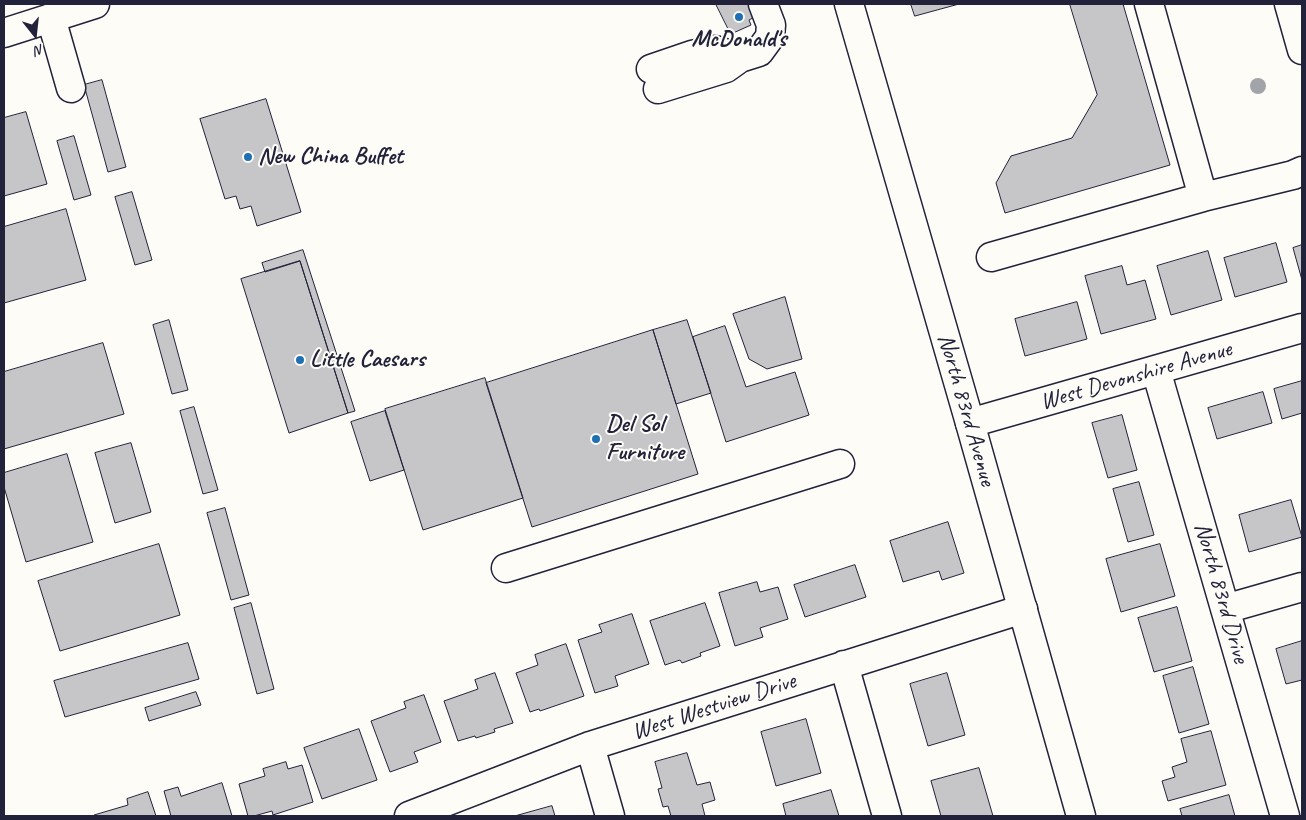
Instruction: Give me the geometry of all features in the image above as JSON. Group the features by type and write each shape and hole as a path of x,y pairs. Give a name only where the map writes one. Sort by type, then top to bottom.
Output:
{"street":[{"path":"4,33 95,4"},
{"path":"654,79 726,68 740,58 759,52 770,37 771,25 763,4"},
{"name":"North 83rd Avenue","path":"849,4 1081,816"},
{"path":"1149,4 1203,197"},
{"path":"1289,4 1302,50"},
{"path":"51,18 71,88"},
{"path":"991,257 1302,171"},
{"name":"West Devonshire Avenue","path":"970,423 1302,328"},
{"name":"North 83rd Drive","path":"1156,370 1285,816"},
{"path":"506,568 840,464"},
{"path":"1225,609 1302,587"},
{"name":"West Westview Drive","path":"409,816 590,746 1023,610"},
{"path":"844,665 887,816"},
{"path":"590,746 610,816"}],"building":[{"name":"McDonald's","path":"716,4 755,4 760,14 749,20 751,25 731,34"},
{"path":"911,4 959,4 915,16"},
{"path":"1070,4 1123,4 1170,165 1005,213 996,183 1011,156 1072,138 1097,95"},
{"path":"102,80 126,167 108,172 84,85"},
{"name":"New China Buffet","path":"266,99 301,212 257,226 251,206 240,209 236,196 225,199 200,119"},
{"path":"26,112 47,184 4,196 4,118"},
{"path":"74,136 91,195 74,200 57,141"},
{"path":"132,192 152,260 135,265 115,197"},
{"path":"66,209 86,280 4,303 4,227"},
{"path":"1276,243 1287,282 1235,297 1224,258"},
{"path":"1302,245 1302,280 1293,248"},
{"path":"303,250 355,411 348,413 300,261 265,272 262,263"},
{"path":"1208,251 1222,300 1171,315 1157,266"},
{"path":"300,261 348,413 289,433 241,279"},
{"path":"1122,266 1127,285 1145,280 1156,319 1101,334 1085,276"},
{"path":"785,297 802,359 767,369 749,359 733,314"},
{"path":"1077,302 1087,339 1025,356 1015,319"},
{"path":"169,320 188,390 172,394 153,325"},
{"path":"687,320 711,393 676,404 653,330"},
{"path":"725,326 746,387 795,372 809,415 726,442 693,337"},
{"name":"Del Sol Furniture","path":"653,330 698,474 532,527 486,383"},
{"path":"103,343 124,414 4,449 4,372"},
{"path":"485,378 523,498 423,530 385,409"},
{"path":"1302,381 1302,413 1282,419 1274,389"},
{"path":"1263,392 1272,423 1217,439 1208,408"},
{"path":"194,407 218,490 203,494 180,411"},
{"path":"385,411 404,470 370,481 351,422"},
{"path":"1122,415 1137,470 1108,478 1092,423"},
{"path":"131,443 151,512 115,523 95,453"},
{"path":"67,454 93,542 26,562 4,487 4,473"},
{"path":"1139,482 1154,535 1128,542 1113,489"},
{"path":"1291,500 1302,537 1249,552 1239,515"},
{"path":"225,508 249,595 231,600 207,513"},
{"path":"948,522 964,573 942,580 939,571 903,582 890,541"},
{"path":"159,544 180,615 60,651 38,581"},
{"path":"1160,544 1175,596 1121,612 1106,559"},
{"path":"855,565 866,597 805,617 794,585"},
{"path":"757,582 760,592 778,587 788,619 760,628 763,637 735,646 719,593"},
{"path":"251,603 274,689 257,694 234,608"},
{"path":"705,603 720,646 700,653 701,656 682,663 680,660 665,665 650,621"},
{"path":"1177,607 1192,661 1154,672 1138,618"},
{"path":"632,614 649,664 615,676 618,686 595,693 578,640 602,632 599,625"},
{"path":"1302,641 1302,680 1286,684 1276,649"},
{"path":"188,643 199,679 65,717 54,681"},
{"path":"566,644 584,696 540,711 539,709 530,712 516,673 538,665 535,655"},
{"path":"1193,667 1209,724 1179,733 1163,676"},
{"path":"495,673 513,723 494,729 495,732 458,741 444,701 478,689 475,680"},
{"path":"947,673 965,735 928,746 910,684"},
{"path":"196,692 201,705 149,721 145,708"},
{"path":"424,695 441,742 414,752 418,762 390,772 371,721 406,708 404,702"},
{"path":"806,719 821,773 776,786 761,732"},
{"path":"359,729 377,780 322,799 304,748"},
{"path":"1211,731 1226,785 1168,801 1162,781 1175,777 1172,767 1187,762 1181,739"},
{"path":"687,753 697,785 710,782 715,800 702,804 705,816 671,816 668,806 663,807 658,789 662,788 655,762"},
{"path":"286,762 288,769 302,765 313,802 273,815 272,811 248,816 239,784 265,776 263,769"},
{"path":"979,768 993,816 941,816 931,781"},
{"path":"222,783 232,816 171,816 164,791 178,787 181,796"},
{"path":"831,790 839,816 786,816 783,804"},
{"path":"148,792 156,816 94,815 128,805 127,799"},
{"path":"1229,795 1235,816 1182,816 1180,809"},
{"path":"552,806 555,816 515,816"}],"place":[{"name":"McDonald's","path":"739,17"},
{"name":"New China Buffet","path":"248,157"},
{"name":"Little Caesars","path":"300,360"},
{"name":"Del Sol Furniture","path":"596,439"}]}
